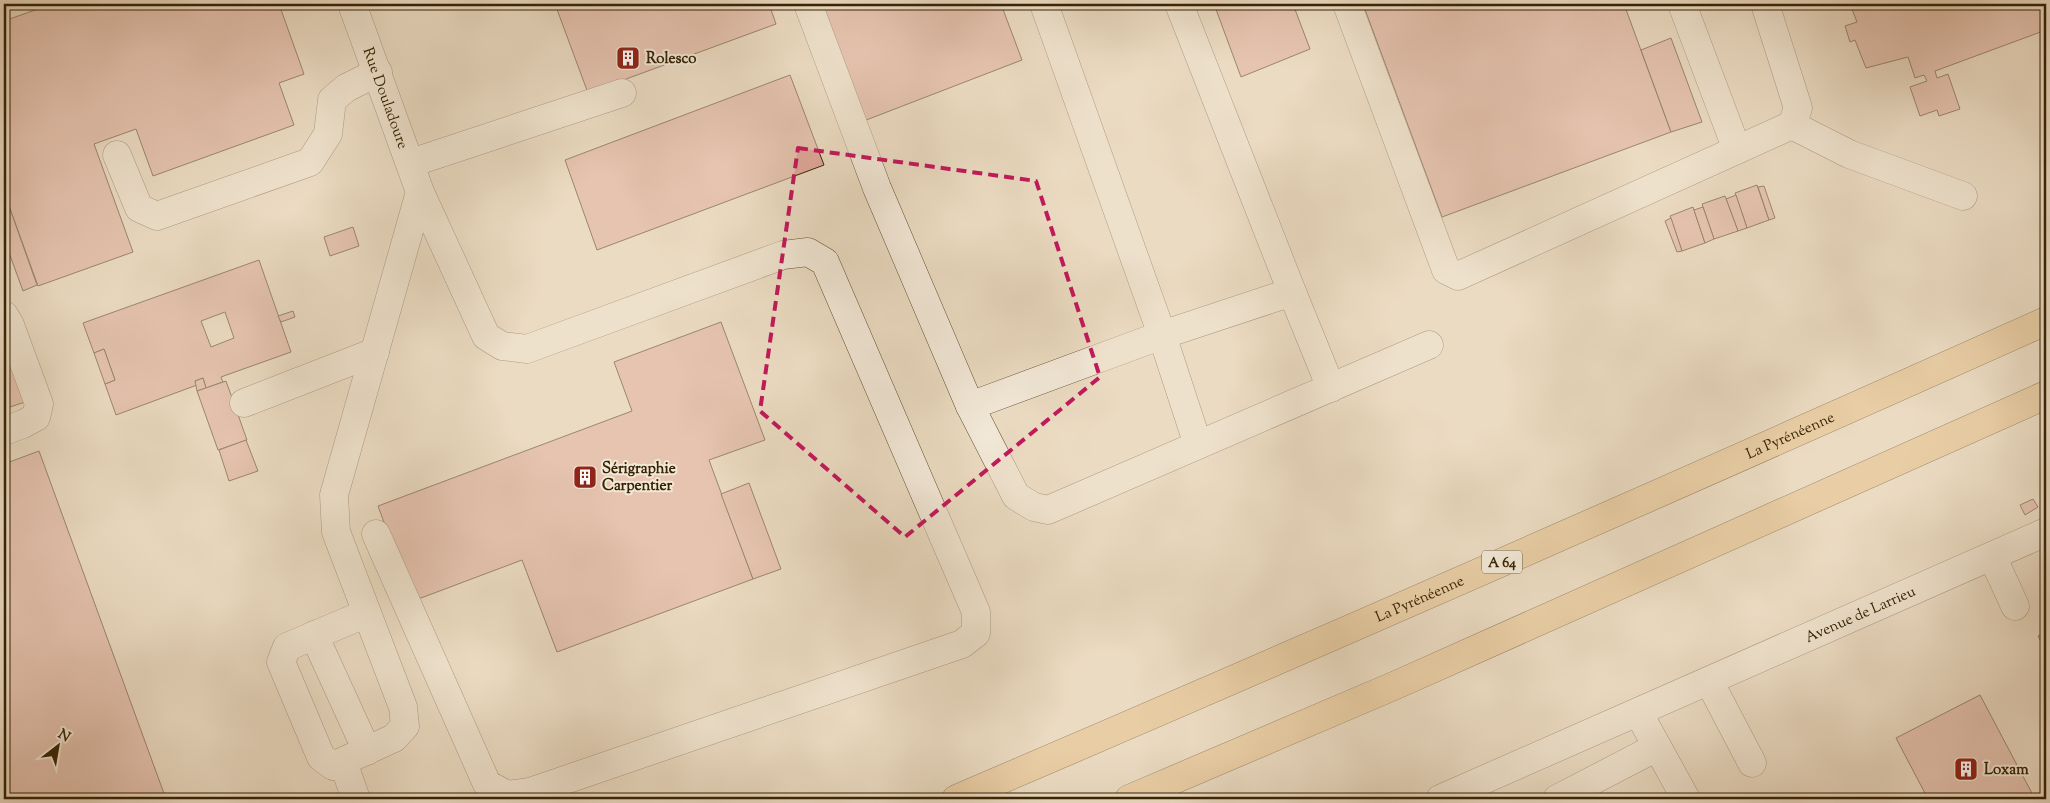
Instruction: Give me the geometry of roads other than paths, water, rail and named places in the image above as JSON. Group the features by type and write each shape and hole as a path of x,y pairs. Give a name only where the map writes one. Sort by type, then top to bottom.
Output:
{"highway":[{"name":"La Pyrénéenne","path":"956,799 1260,669 1796,433 2046,320"},
{"path":"1129,799 1396,685 2046,395"}],"street":[{"name":"Rue Douladoure","path":"352,4 420,192 486,336 502,346 527,350 783,255 808,252 825,262 976,612 976,633 962,644 530,792 507,795 487,784 376,534"},
{"path":"808,4 877,188 970,406 1016,496 1034,507 1048,510 1429,345"},
{"path":"1044,4 1162,335 1198,445"},
{"path":"1178,4 1332,388"},
{"path":"1347,4 1446,270 1458,276 1792,125 1798,108 1765,4"},
{"path":"1682,4 1737,150"},
{"path":"117,155 139,208 157,216 310,162 328,134 332,100 346,88 378,72"},
{"path":"411,163 622,94"},
{"path":"1792,125 1849,154 1963,196"},
{"path":"368,614 287,646 282,662 321,757 333,766 394,738 406,726 404,707 368,614 336,532 334,495 420,192"},
{"path":"970,406 1162,335 1292,292"},
{"path":"4,315 10,326 39,404 36,416 23,424 4,431"},
{"path":"244,403 375,352"},
{"name":"Avenue de Larrieu","path":"1440,799 2046,532"},
{"path":"1992,556 2014,606"},
{"path":"314,635 355,756 356,799"},
{"path":"1709,681 1752,763"},
{"path":"1638,712 1686,799"},
{"path":"1557,799 1657,747"}],"place":[{"name":"Rolesco","path":"628,58"},
{"name":"Sérigraphie Carpentier","path":"585,477"},
{"name":"Loxam","path":"1966,769"}]}
